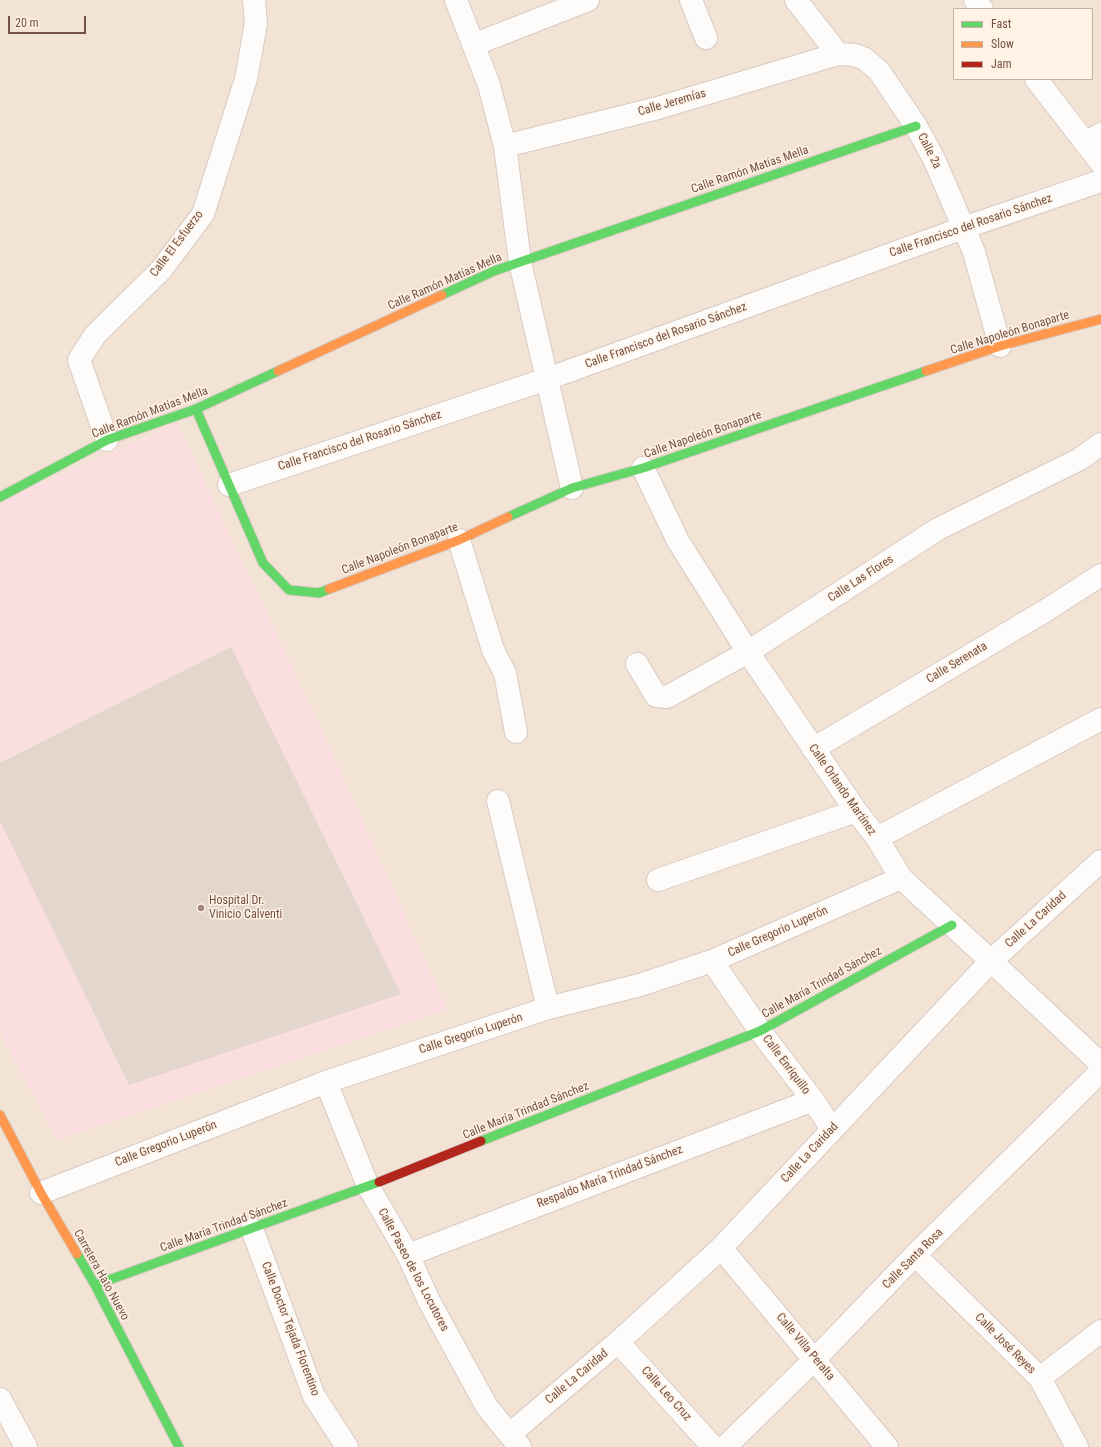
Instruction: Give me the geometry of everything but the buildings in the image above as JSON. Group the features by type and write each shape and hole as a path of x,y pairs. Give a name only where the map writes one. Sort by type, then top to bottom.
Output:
{"street":[{"name":"Calle El Esfuerzo","path":"107,440 79,360 94,335 161,270 203,214 246,79 256,23 254,0"},
{"path":"456,0 489,85 505,146 520,262 572,488"},
{"path":"473,45 588,0"},
{"path":"691,0 706,38"},
{"path":"796,0 838,54"},
{"path":"975,0 981,8"},
{"name":"Calle 2a","path":"838,54 855,55 864,59 879,71 916,126 934,159 974,252 1000,346"},
{"name":"Calle Jeremías","path":"505,146 658,108 838,54"},
{"path":"1037,80 1093,138 1101,164"},
{"name":"Calle Ramón Matías Mella","path":"0,497 107,440 196,410 487,275 520,262 916,126"},
{"name":"Calle Francisco del Rosario Sánchez","path":"229,485 547,379 963,228 1101,181"},
{"name":"Calle Napoleón Bonaparte","path":"229,485 263,563 289,590 319,593 459,540 572,488 643,468 1000,346 1101,319"},
{"path":"196,410 229,485"},
{"name":"Calle Las Flores","path":"637,664 656,696 666,697 748,652 938,529 1080,459 1101,444"},
{"name":"Calle Orlando Martínez","path":"643,468 678,541 748,652 813,749 876,838 901,878 1101,1064"},
{"path":"459,540 493,650 505,673 516,732"},
{"name":"Calle Serenata","path":"813,749 1101,576"},
{"path":"876,838 1101,719"},
{"path":"498,801 548,1008"},
{"path":"658,880 856,811"},
{"name":"Calle La Caridad","path":"515,1441 618,1342 721,1248 991,961 1101,861"},
{"name":"Calle Gregorio Luperón","path":"41,1193 326,1082 548,1008 640,985 712,961 901,878"},
{"name":"Calle María Trindad Sánchez","path":"95,1285 368,1186 760,1031 952,925"},
{"name":"Calle Enriquillo","path":"712,961 760,1031 832,1129"},
{"name":"Calle Santa Rosa","path":"725,1447 815,1359 915,1255 1101,1071"},
{"name":"Calle Paseo de los Locutores","path":"326,1082 368,1186 408,1254 429,1301 487,1407 515,1441"},
{"name":"Respaldo María Trindad Sánchez","path":"408,1254 812,1100"},
{"name":"Carretera Hato Nuevo","path":"0,1115 41,1193 95,1285 179,1447"},
{"name":"Calle Doctor Tejada Florentino","path":"252,1229 314,1396 347,1447"},
{"name":"Calle Villa Peralta","path":"721,1248 887,1447"},
{"name":"Calle José Reyes","path":"915,1255 1040,1378 1077,1447"},
{"path":"1040,1378 1101,1331"},
{"name":"Calle Leo Cruz","path":"618,1342 713,1447"},
{"path":"0,1399 7,1430 26,1447"}],"shaded area":[{"path":"0,0 1101,0 1101,1447 0,1447"},
{"path":"177,423 316,717 447,1009 57,1140 0,1033 0,501"}],"traffic: fast":[{"path":"442,295 494,271 916,126"},
{"path":"0,497 107,440 196,409 278,371"},
{"path":"508,517 572,488 643,468 926,371"},
{"path":"196,409 263,563 289,590 319,593 329,589"},
{"path":"481,1141 760,1031 952,925"},
{"path":"95,1285 379,1182"},
{"path":"77,1254 95,1285 179,1447"}],"traffic: slow":[{"path":"278,371 442,295"},
{"path":"926,371 1000,346 1101,319"},
{"path":"329,589 459,540 508,517"},
{"path":"0,1115 41,1193 77,1254"}],"traffic: jam":[{"path":"379,1182 481,1141"}],"place":[{"name":"Hospital Dr. Vinicio Calventi","path":"201,908"}]}
